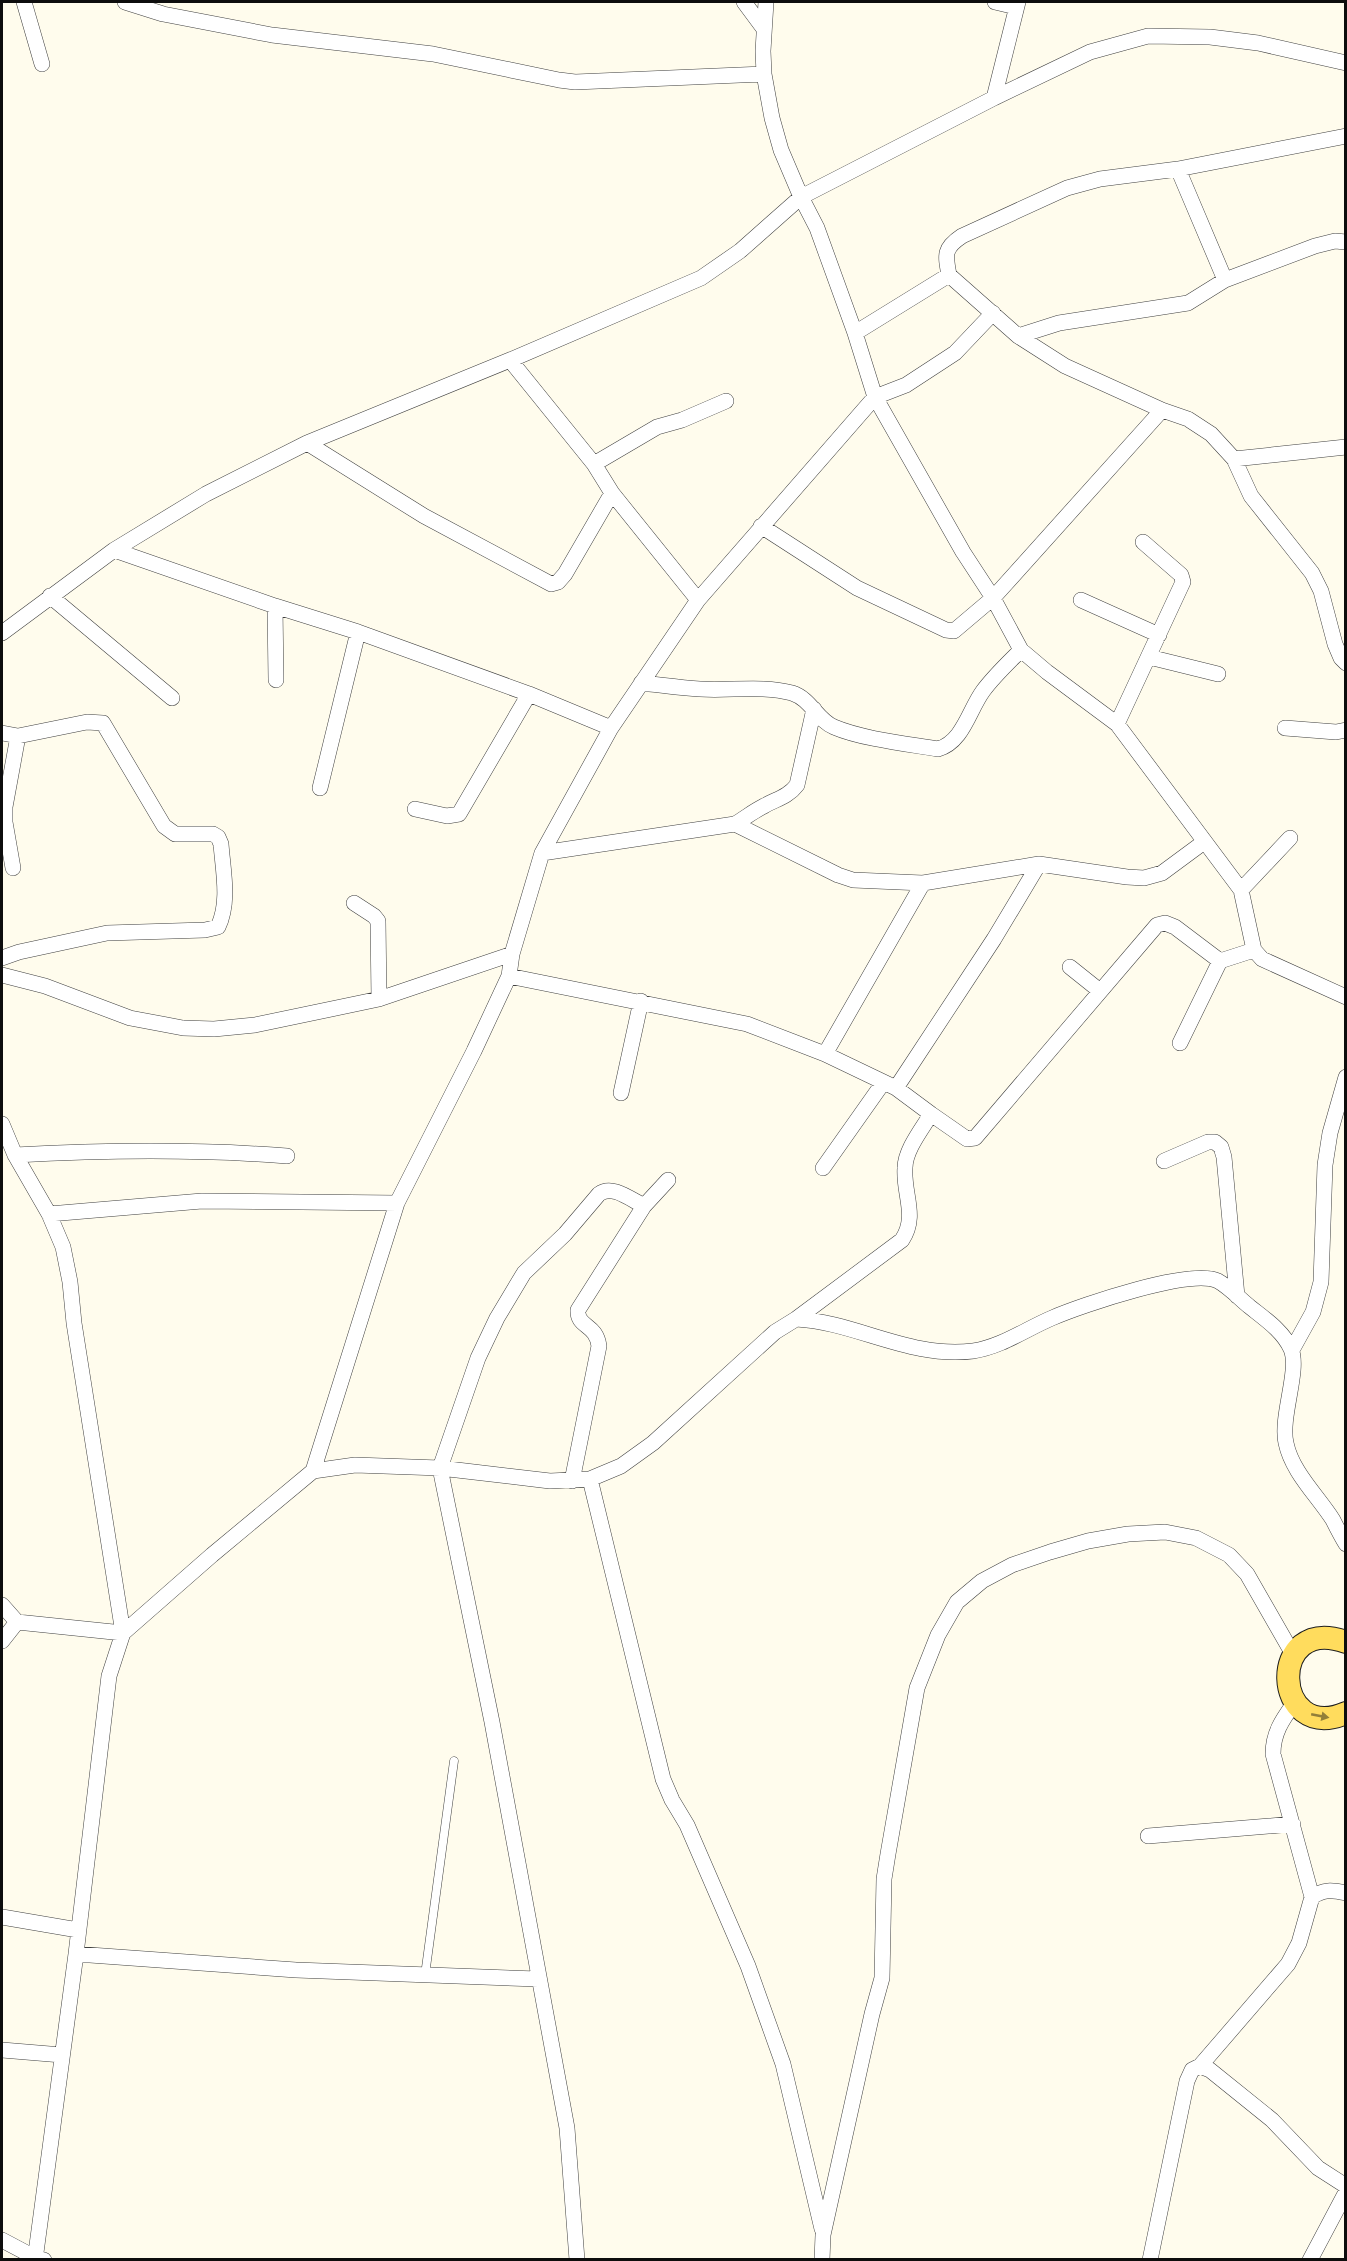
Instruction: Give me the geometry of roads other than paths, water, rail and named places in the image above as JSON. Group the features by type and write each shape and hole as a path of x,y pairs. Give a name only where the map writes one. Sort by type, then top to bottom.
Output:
{"main road":[{"path":"1346,1641 1336,1638 1307,1642 1289,1664 1287,1684 1301,1708 1319,1717 1338,1717 1346,1713"}],"street":[{"path":"24,2 42,64"},
{"path":"125,2 163,14 272,35 433,54 575,82 764,74"},
{"path":"744,2 764,29"},
{"path":"766,2 762,51 764,74 781,150 801,197 818,228 875,397 963,552 993,598 1022,650 1047,672 1117,724 1241,890 1254,950 1262,959 1346,997"},
{"path":"994,98 1017,4 995,2"},
{"path":"2,633 114,550 206,494 307,443 510,360 701,278 740,251 801,197 994,98 1090,52 1148,36 1210,38 1258,43 1346,63"},
{"path":"1346,136 1178,169 1100,179 1067,188 962,236 951,244 945,256 949,275 1018,336 1065,366 1162,410 1188,419 1211,434 1234,459 1251,496 1316,582 1321,591 1335,644 1341,658 1346,663"},
{"path":"1178,169 1225,280"},
{"path":"1018,336 1059,323 1188,303 1225,280 1315,246 1346,242"},
{"path":"855,333 949,275"},
{"path":"313,1471 398,1203 509,976 512,954 542,853 611,728 698,600 875,397 906,385 947,358 993,313"},
{"path":"510,360 594,464 612,493 698,600"},
{"path":"594,464 657,427 682,420 726,401"},
{"path":"761,526 857,588 946,630 954,631 993,598 1162,410"},
{"path":"307,443 424,516 551,584 558,582 565,574 612,493"},
{"path":"1234,459 1346,447"},
{"path":"1117,724 1184,582 1181,575 1143,542"},
{"path":"114,550 358,632 529,694 611,728"},
{"path":"50,596 172,698"},
{"path":"1081,600 1159,636"},
{"path":"275,606 276,680"},
{"path":"320,788 358,632"},
{"path":"641,683 700,689 759,689 792,693 805,700 825,722 836,728 880,739 938,749 946,747 954,740 981,693 999,671 1022,650"},
{"path":"1149,657 1218,674"},
{"path":"415,808 447,816 459,814 529,694"},
{"path":"542,853 735,824 792,792 797,785 813,709"},
{"path":"2,733 18,736 87,722 104,723 164,826 175,834 213,834 218,837 221,844 225,893 222,919 218,927 205,930 107,933 19,952 2,958"},
{"path":"1285,728 1336,732 1346,730"},
{"path":"13,868 5,822 5,807 18,736"},
{"path":"735,824 838,875 853,880 923,883 1039,864 1144,878 1162,873 1204,842"},
{"path":"1241,890 1290,838"},
{"path":"823,1168 889,1085 994,939 1039,864"},
{"path":"825,1054 923,883"},
{"path":"354,903 378,921 379,999"},
{"path":"509,976 747,1024 825,1054 889,1085 967,1139 975,1138 1157,925 1165,923 1175,927 1220,961"},
{"path":"1180,1043 1220,961 1254,950"},
{"path":"2,975 45,986 130,1018 183,1028 214,1029 255,1025 379,999 512,954"},
{"path":"1070,967 1100,991"},
{"path":"621,1093 641,1002"},
{"path":"1346,1077 1330,1133 1325,1165 1321,1282 1313,1311 1292,1350 1292,1377 1286,1409 1285,1441 1291,1460 1339,1519 1346,1544"},
{"path":"2,1605 16,1622 123,1633 313,1471 355,1465 440,1468 550,1481 573,1481 590,1479 621,1466 652,1443 775,1332 902,1240 909,1229 910,1219 906,1158 931,1114"},
{"path":"2,1124 15,1155 49,1214 63,1247 123,1633 109,1676 38,2259 2,2240"},
{"path":"1164,1161 1208,1142 1215,1142 1221,1147 1224,1157 1237,1296"},
{"path":"15,1155 118,1150 224,1151 287,1156"},
{"path":"573,1481 599,1346 597,1335 578,1317 578,1310 644,1206 668,1180"},
{"path":"577,2259 567,2128 492,1722 440,1468 478,1358 497,1318 524,1273 565,1234 598,1194 604,1190 611,1190 644,1206"},
{"path":"49,1214 202,1201 398,1203"},
{"path":"796,1319 818,1320 911,1348 941,1352 974,1351 1005,1341 1053,1317 1151,1285 1189,1278 1218,1281 1280,1332 1292,1350"},
{"path":"590,1479 663,1779 687,1825 748,1966 783,2064 823,2235"},
{"path":"822,2259 823,2235 882,1978 884,1879 916,1688 938,1635 957,1602 982,1581 1012,1566 1050,1552 1118,1536 1165,1532 1196,1538 1229,1555 1247,1574 1294,1656"},
{"path":"2,1641 16,1622"},
{"path":"1150,2259 1187,2081 1192,2070 1200,2066 1288,1964 1299,1943 1312,1897 1273,1754 1273,1740 1278,1727 1295,1701"},
{"path":"1148,1836 1293,1824"},
{"path":"1312,1897 1321,1891 1328,1890 1346,1893"},
{"path":"2,1917 78,1930"},
{"path":"76,1954 296,1970 538,1979"},
{"path":"2,2050 62,2055"},
{"path":"1200,2066 1210,2070 1272,2120 1317,2168 1346,2186"},
{"path":"1310,2259 1346,2192"}],"lane":[{"path":"425,1975 454,1761"}]}
